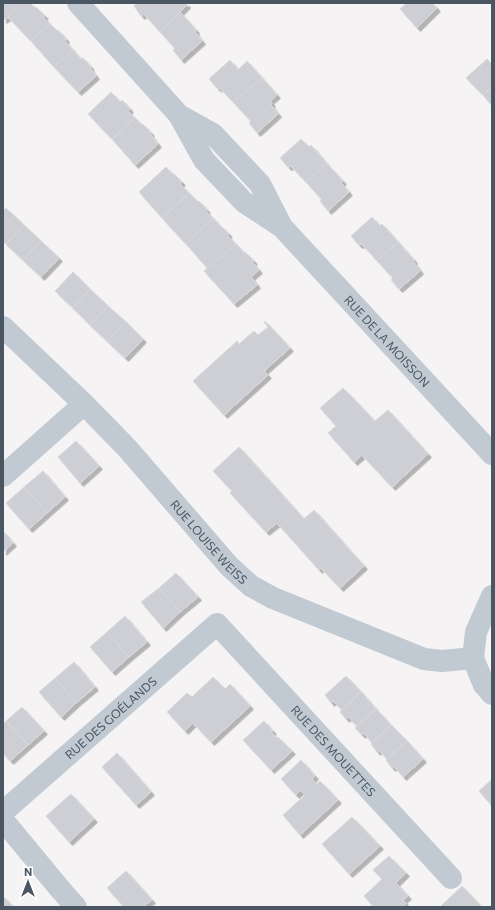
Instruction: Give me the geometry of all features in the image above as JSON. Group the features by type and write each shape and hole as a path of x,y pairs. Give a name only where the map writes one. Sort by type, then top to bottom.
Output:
{"street":[{"name":"RUE DE LA MOISSON","path":"78,3 179,115 214,134 260,184 282,227 492,454"},
{"name":"RUE LOUISE WEISS","path":"3,327 84,404 127,448 229,566 251,586 273,598 424,659 442,661 473,658"},
{"path":"3,476 84,404"},
{"path":"492,596 476,632 473,658 484,686 492,694"},
{"name":"RUE DES GOÉLANDS","path":"3,812 217,624"},
{"name":"RUE DES MOUETTES","path":"217,624 451,878"},
{"path":"3,820 76,907"}],"building":[{"path":"3,3 22,3 3,20"},
{"path":"22,3 30,3 35,8 36,7 45,16 43,17 50,24 31,41 8,17"},
{"path":"137,3 186,3 187,5 160,32 144,14 141,16 134,6"},
{"path":"407,3 432,3 437,8 417,28 400,9"},
{"path":"180,12 196,30 195,32 202,41 181,60 173,50 175,48 160,32"},
{"path":"50,24 66,39 65,41 73,50 54,67 31,41"},
{"path":"73,50 91,67 90,68 96,76 78,92 54,67"},
{"path":"487,59 492,64 492,87 483,95 466,78"},
{"path":"230,60 238,70 247,61 262,78 233,102 209,79"},
{"path":"262,78 277,95 270,101 272,103 271,105 278,114 257,133 249,123 251,121 233,102"},
{"path":"492,87 492,106 483,95"},
{"path":"111,92 120,102 122,100 130,109 128,111 135,118 112,139 88,114"},
{"path":"135,118 151,133 150,134 158,144 135,165 112,139"},
{"path":"301,139 309,147 311,145 327,164 306,182 291,166 288,167 280,158"},
{"path":"327,164 343,181 341,183 349,192 328,211 320,201 322,200 306,182"},
{"path":"166,167 182,182 180,184 189,193 162,218 139,192"},
{"path":"189,193 198,202 199,201 213,218 186,244 162,218"},
{"path":"6,208 24,225 6,244 3,241 3,211"},
{"path":"372,217 380,226 382,224 398,242 377,261 362,244 359,245 351,236"},
{"path":"213,218 219,226 220,225 229,234 227,235 236,244 208,269 186,244"},
{"path":"24,225 41,241 23,260 6,244"},
{"path":"41,241 59,258 41,277 23,260"},
{"path":"398,242 414,260 413,261 420,271 399,289 391,280 393,278 377,261"},
{"path":"236,244 254,261 252,262 259,270 251,277 257,285 234,304 204,271"},
{"path":"73,272 90,289 73,308 55,291"},
{"path":"90,289 108,306 90,325 73,308"},
{"path":"108,306 126,322 107,341 90,325"},
{"path":"265,321 290,348 264,371 268,375 224,415 193,381 237,341 239,344 254,331 258,335 268,327 264,322"},
{"path":"126,322 143,339 125,358 107,341"},
{"path":"343,388 375,421 388,410 428,454 392,487 362,455 354,462 328,433 336,426 320,408"},
{"path":"76,441 99,466 80,483 58,457"},
{"path":"239,447 304,519 314,510 364,566 340,588 321,568 319,570 277,523 266,532 230,493 232,491 213,471"},
{"path":"43,471 65,497 47,513 24,487"},
{"path":"24,487 47,513 29,529 6,503"},
{"path":"3,531 13,543 3,552"},
{"path":"176,573 198,597 180,612 159,588"},
{"path":"159,588 180,612 163,628 141,602"},
{"path":"125,616 147,642 129,657 107,632"},
{"path":"107,632 129,657 112,672 90,647"},
{"path":"74,662 95,687 76,703 55,678"},
{"path":"346,676 361,692 342,710 333,701 331,703 325,695"},
{"path":"213,677 225,689 230,684 250,706 211,742 193,723 185,731 167,712 187,693 192,697"},
{"path":"55,678 76,703 61,717 39,692"},
{"path":"361,692 376,709 357,726 348,717 346,719 340,712"},
{"path":"22,707 44,731 28,745 6,721"},
{"path":"376,709 391,725 372,743 364,733 362,735 355,728"},
{"path":"6,721 28,745 10,761 3,753 3,724"},
{"path":"264,721 273,731 271,732 292,751 271,770 243,740"},
{"path":"391,725 407,741 387,759 379,750 377,752 371,744"},
{"path":"407,741 423,759 403,777 394,766 392,768 386,760"},
{"path":"117,753 151,792 136,805 102,767"},
{"path":"301,760 315,776 312,779 317,784 320,781 338,800 300,835 283,815 305,795 301,790 296,795 281,779"},
{"path":"492,779 492,806 479,791"},
{"path":"71,794 94,819 69,842 46,816"},
{"path":"352,817 380,846 349,874 322,844"},
{"path":"389,856 406,873 396,883 408,896 403,900 406,904 403,907 374,907 364,896 382,879 373,870"},
{"path":"126,871 152,900 143,907 124,907 107,888"},
{"path":"462,886 482,907 440,907"},
{"path":"3,896 13,907 3,907"}]}
